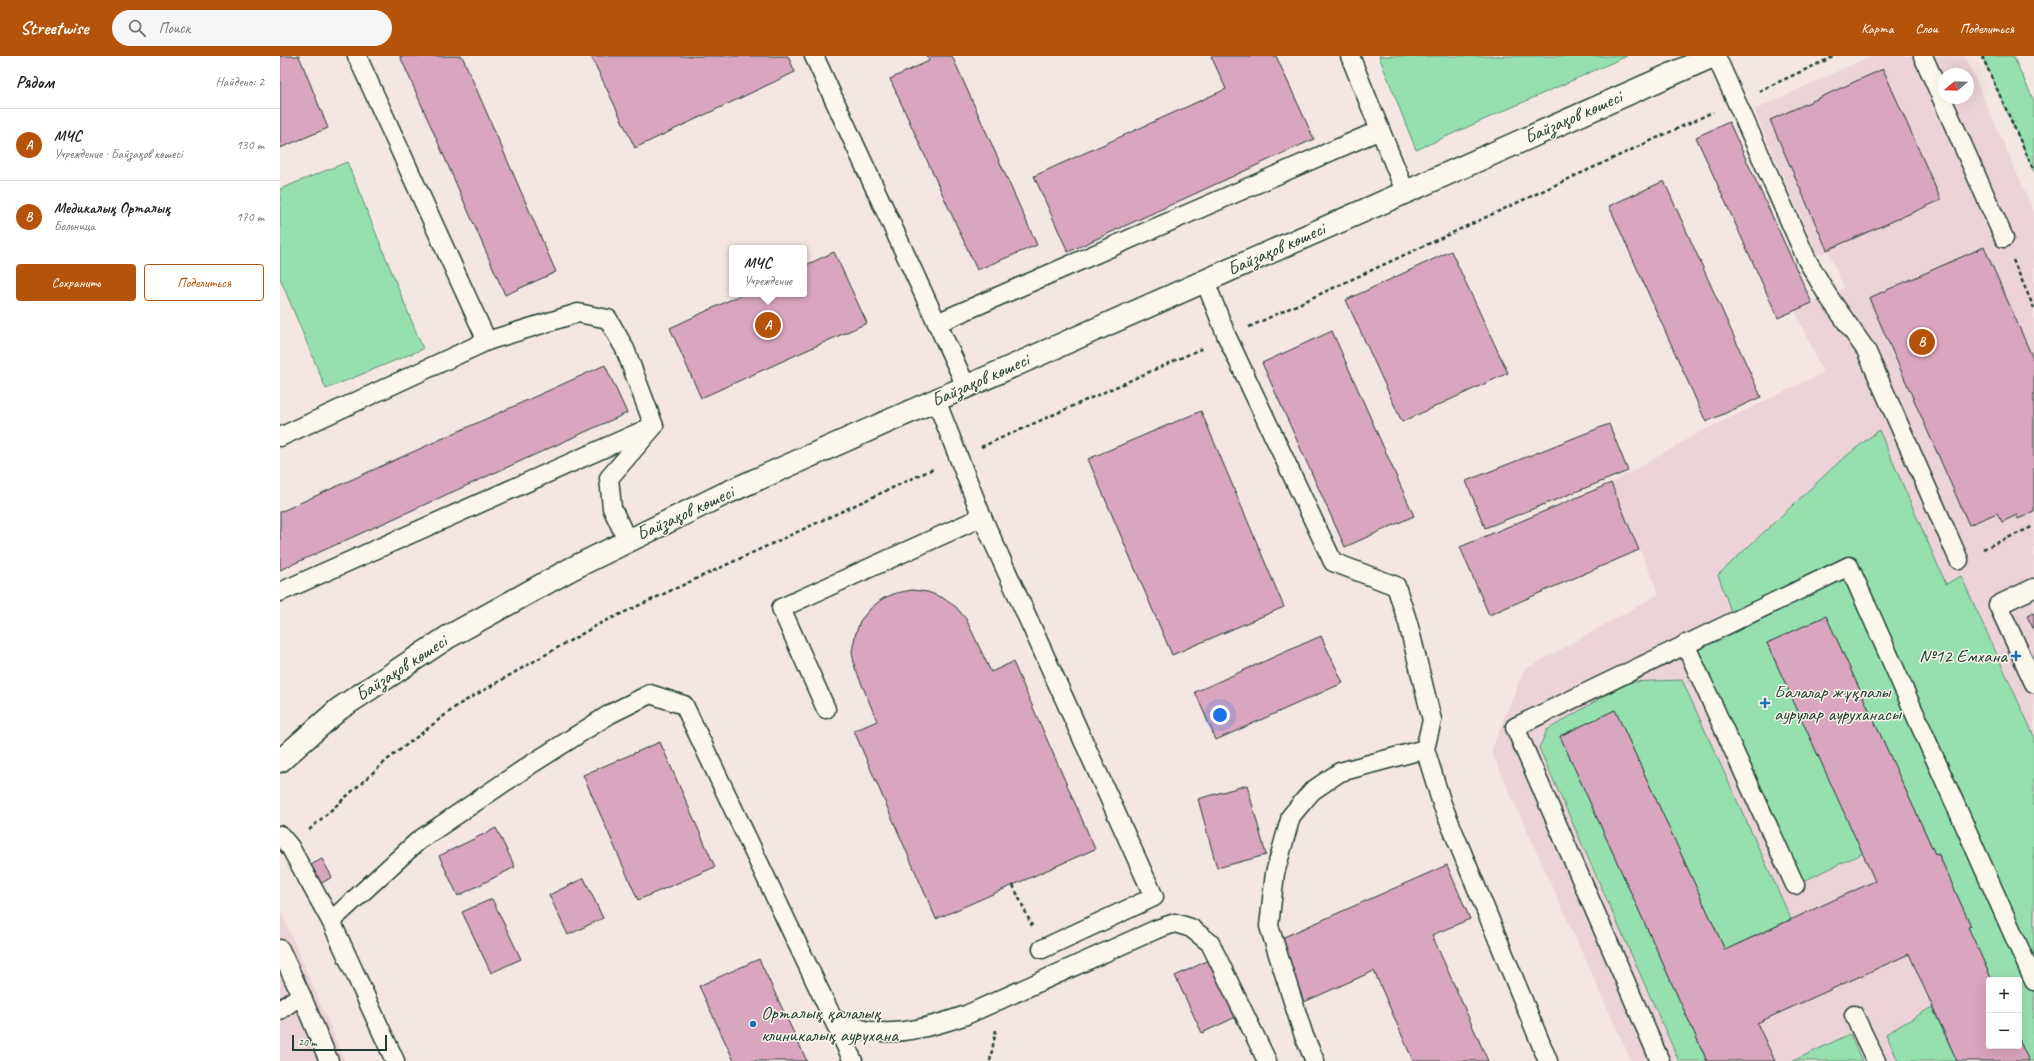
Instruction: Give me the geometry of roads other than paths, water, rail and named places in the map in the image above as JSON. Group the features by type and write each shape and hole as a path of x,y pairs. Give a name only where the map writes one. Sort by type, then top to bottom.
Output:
{"street":[{"name":"Байзақов көшесі","path":"280,761 339,709 448,636 627,540 724,494 966,386 1713,56"}],"lane":[{"path":"357,56 487,341"},
{"path":"814,56 966,386"},
{"path":"1350,56 1405,191"},
{"path":"1716,56 1807,260 1828,296 1866,350 1959,560"},
{"path":"1924,56 2004,238"},
{"path":"937,323 1380,130"},
{"path":"1205,281 1227,338 1333,562 1396,586 1408,623 1432,720 1425,748 1442,804 1548,1061"},
{"path":"280,437 487,341 578,313 608,318 625,348 654,426"},
{"path":"936,400 982,517 1154,897 1042,948"},
{"path":"627,540 612,508 609,478 654,426"},
{"path":"280,592 654,426"},
{"path":"826,709 781,608 982,517"},
{"path":"1660,1061 1515,727 1849,566 2034,981"},
{"path":"2034,588 1998,604 2034,683"},
{"path":"1685,644 1795,885"},
{"path":"331,921 418,841 543,756 610,714 650,694 684,705 853,1061"},
{"path":"1315,1061 1304,1036 1269,926 1275,873 1291,816 1312,791 1340,772 1425,748"},
{"path":"285,841 331,921 395,1061"},
{"path":"833,1019 867,1030 900,1031 936,1025 966,1015 1157,929 1175,923 1191,928 1210,943 1267,1061"},
{"path":"280,949 329,1061"},
{"path":"280,1010 301,995"},
{"path":"1854,1014 1876,1061"}],"place":[{"name":"МЧС","path":"768,325"},
{"name":"Медикалық Орталық","path":"1922,342"},
{"name":"№12 Емхана","path":"2016,656"},
{"name":"Балалар жұқпалы аурулар ауруханасы","path":"1765,703"},
{"name":"Орталық қалалық клиникалық аурухана","path":"753,1024"}]}
